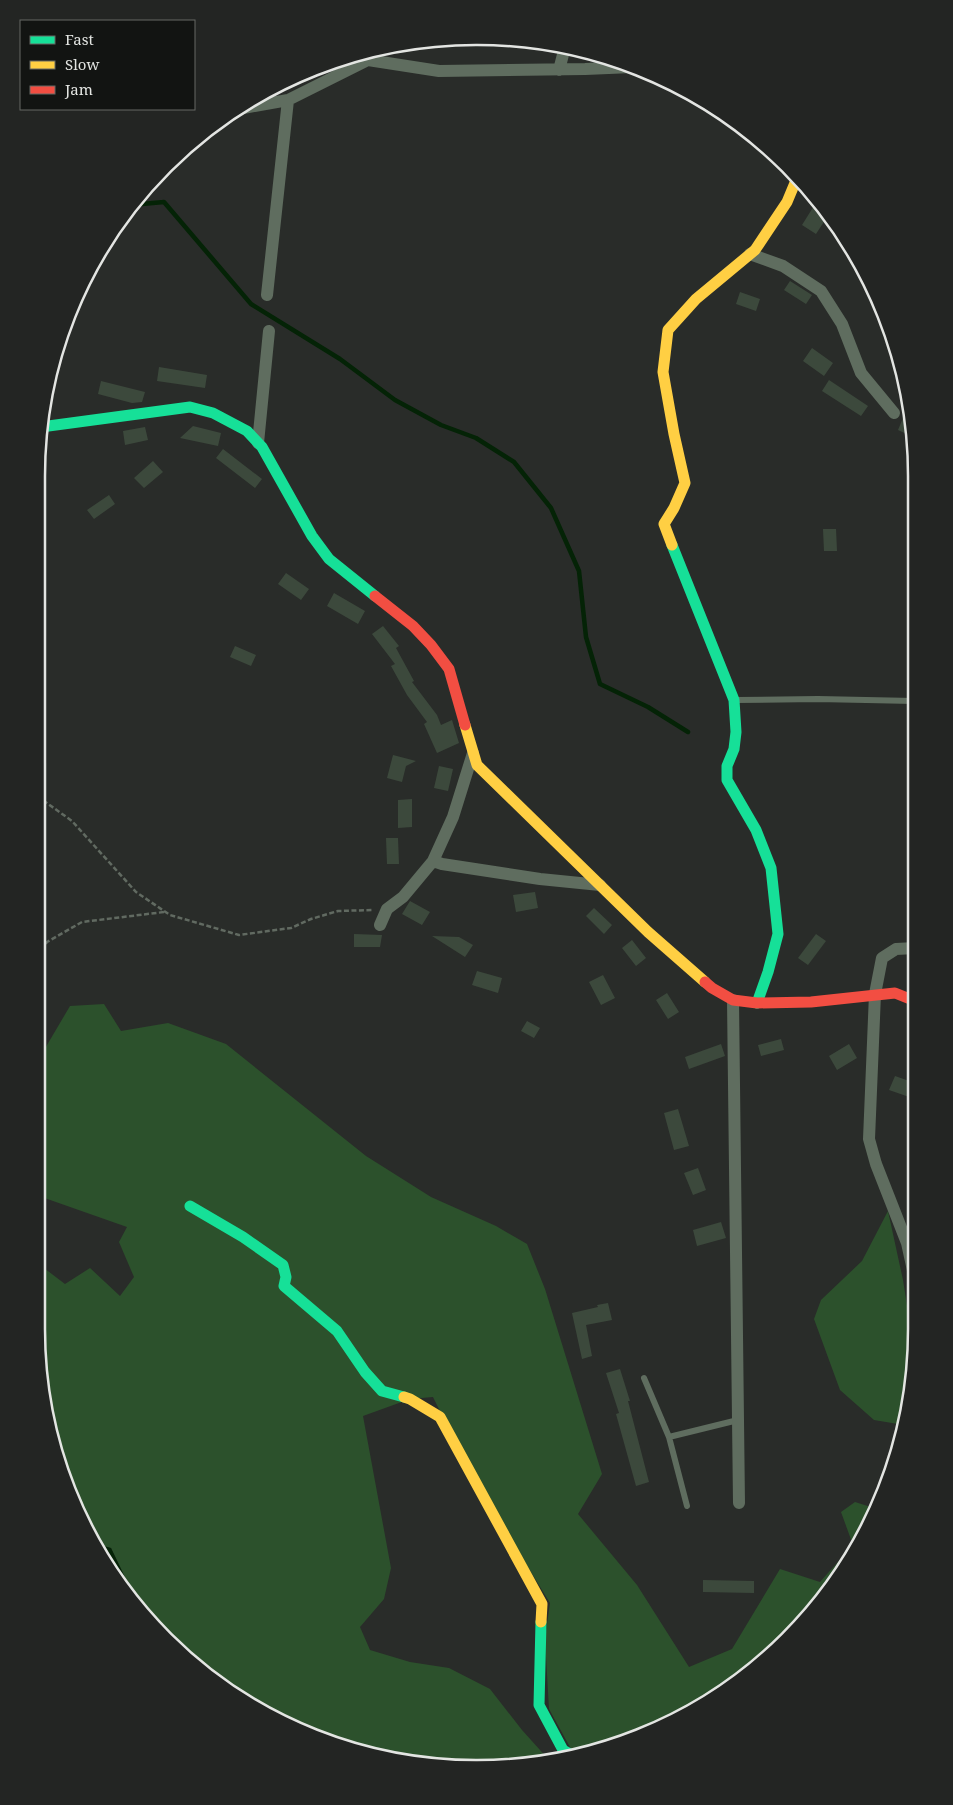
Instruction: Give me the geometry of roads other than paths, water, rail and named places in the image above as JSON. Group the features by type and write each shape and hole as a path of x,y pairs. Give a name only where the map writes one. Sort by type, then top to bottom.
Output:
{"street":[{"path":"559,70 563,54"},
{"path":"258,105 288,100 368,60 439,71 614,68"},
{"path":"267,295 288,100"},
{"path":"757,1003 778,934 771,868 756,830 727,780 727,766 734,749 736,732 734,700 664,524 685,484 663,372 668,330 696,299 756,250 787,202 794,185"},
{"path":"750,254 783,266 821,290 842,324 861,372 894,413"},
{"path":"258,443 270,331"},
{"path":"48,428 121,415 190,407 213,413 247,431 258,443 278,473 308,529 329,559 391,606 413,626 431,645 449,669 476,765 648,932 705,982 733,1000 757,1003 811,1002 895,993 908,998"},
{"path":"380,925 387,909 403,897 433,861 453,817 473,752"},
{"path":"433,861 540,879 600,885"},
{"path":"908,948 896,949 882,958 875,994 869,1140 876,1164 908,1248"},
{"path":"733,1000 739,1503"},
{"path":"190,1206 243,1237 283,1265 286,1277 284,1286 337,1330 365,1372 382,1390 410,1399 440,1417 542,1604 539,1705 565,1751"}],"lane":[{"path":"734,700 908,701"},
{"path":"644,1378 669,1436 687,1506"},
{"path":"669,1436 738,1420"}],"waterway":[{"path":"142,204 164,202 251,304 340,359 395,400 441,425 476,438 514,462 551,508 579,571 586,637 600,684 648,707 688,732"}]}
